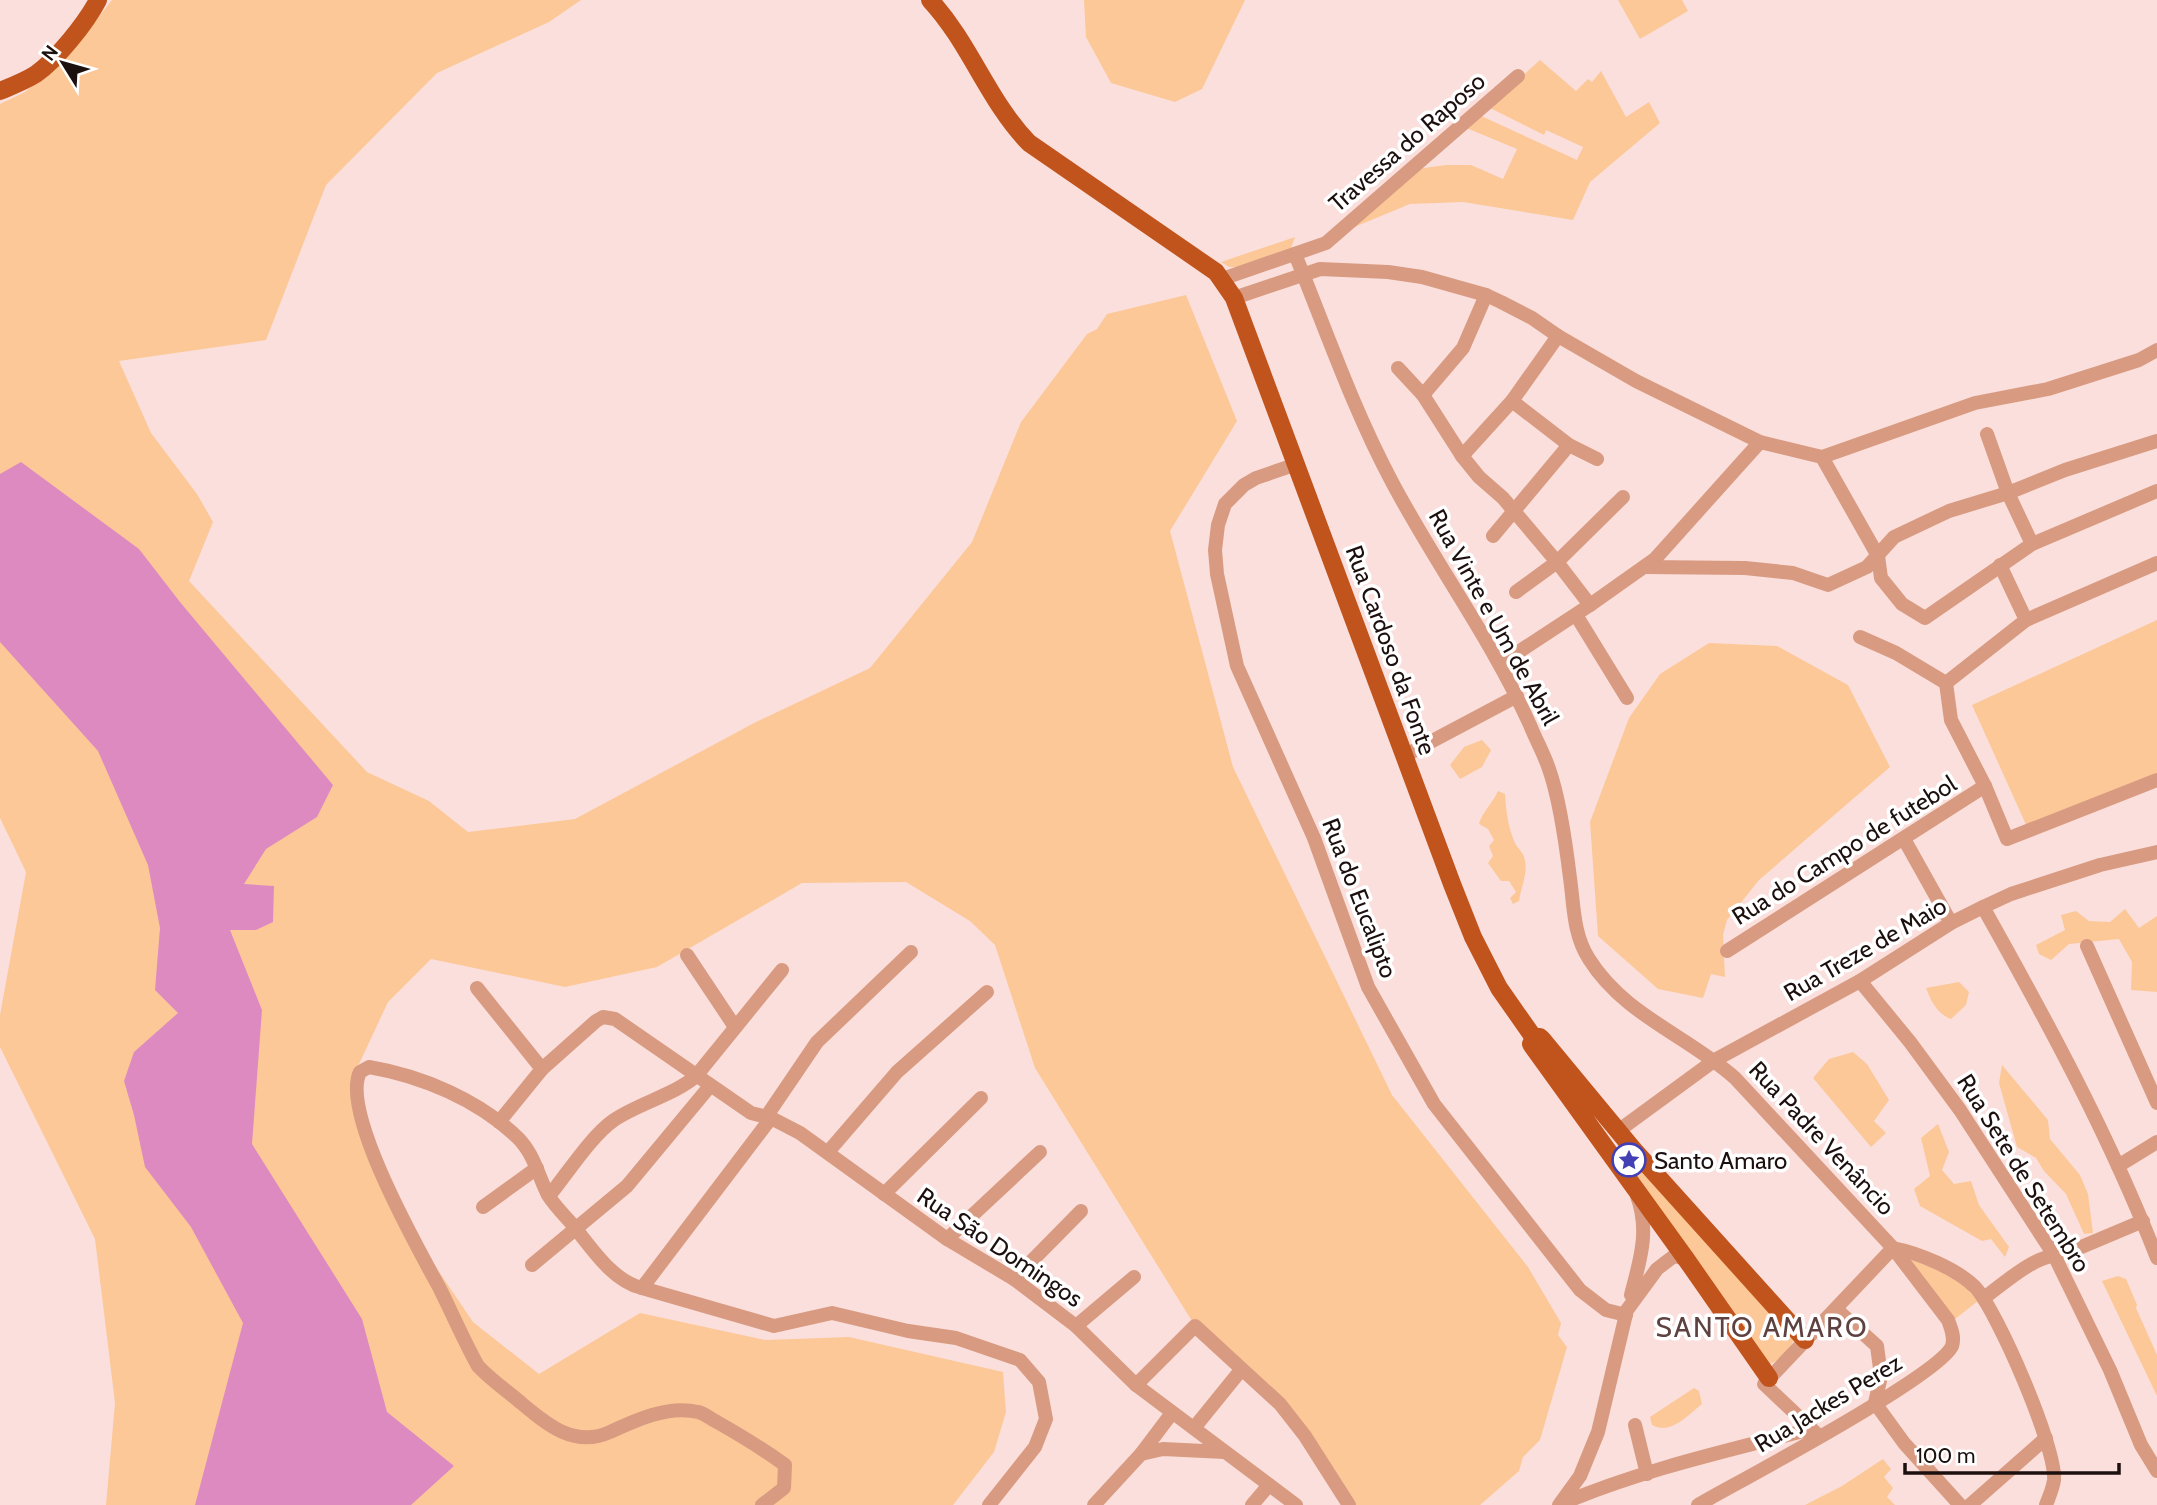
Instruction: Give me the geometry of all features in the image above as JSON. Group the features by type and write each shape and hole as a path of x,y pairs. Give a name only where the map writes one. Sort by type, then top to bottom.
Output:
{"main road":[{"path":"0,91 36,74 51,60 82,24 97,0"},
{"path":"930,0 955,30 1003,112 1028,144 1219,276"},
{"name":"Rua Cardoso da Fonte","path":"1219,276 1234,298 1473,937 1499,988 1534,1038"},
{"name":"Rua Cardoso da Fonte","path":"1534,1038 1542,1039 1618,1131 1805,1340"},
{"name":"Rua Cardoso da Fonte","path":"1534,1038 1531,1044 1533,1047 1769,1378"},
{"path":"1602,1143 1618,1131"}],"street":[{"name":"Travessa do Raposo","path":"1295,254 1325,243 1518,76"},
{"path":"1219,276 1295,254"},
{"name":"Rua Vinte e Um de Abril","path":"1295,254 1336,359 1392,482 1500,664 1550,769 1570,876 1574,919 1589,959 1641,1014 1715,1060"},
{"path":"1234,298 1320,269 1337,268 1422,277 1486,295 1532,318 1636,381 1760,442 1822,457 1975,403 2048,389 2087,377 2139,360 2157,349"},
{"path":"1423,395 1463,348 1486,295"},
{"path":"1462,456 1512,401 1558,336"},
{"path":"1398,368 1423,395 1462,456 1479,477 1503,498 1590,605"},
{"path":"1512,401 1569,445 1597,459"},
{"path":"1987,434 2008,493 2032,544"},
{"path":"1644,567 1745,568 1793,573 1828,585 1867,567 1894,537 1949,512 2008,493 2065,470 2157,441"},
{"path":"1500,664 1655,559 1760,442"},
{"path":"1493,536 1569,445"},
{"path":"1822,457 1878,556 1881,579 1902,604 1925,618 2032,544 2157,491"},
{"name":"Rua do Eucalipto","path":"1297,464 1244,485 1225,504 1218,524 1215,550 1217,575 1237,666 1314,838 1368,987 1434,1104 1580,1290 1606,1310 1626,1313"},
{"path":"1516,592 1557,562 1623,497"},
{"path":"1946,682 2026,620 2157,563"},
{"path":"2000,565 2026,620"},
{"path":"1576,615 1627,698"},
{"path":"1860,637 1896,653 1946,682"},
{"path":"1946,682 1951,720 1985,786 2007,839 2157,780"},
{"path":"1404,756 1517,696"},
{"name":"Rua do Campo de futebol","path":"1727,951 1985,786"},
{"path":"1905,839 1951,923"},
{"name":"Rua Treze de Maio","path":"1618,1131 1715,1060 1860,981 1951,923 2011,894 2100,865 2157,852"},
{"path":"1983,907 2057,1039 2118,1166 2157,1258"},
{"path":"2087,946 2157,1103"},
{"path":"642,1288 769,1117 817,1042 911,952"},
{"path":"687,955 735,1027"},
{"path":"549,1196 606,1126 665,1093 684,1086 696,1076 782,970"},
{"name":"Rua Sete de Setembro","path":"1860,981 1910,1042 1960,1110 2054,1255 2110,1370 2141,1445 2157,1471"},
{"path":"477,988 542,1069 499,1122"},
{"path":"828,1152 897,1072 987,992"},
{"name":"Rua São Domingos","path":"542,1069 596,1021 610,1017 751,1114 769,1117 800,1133 947,1239 1014,1279 1076,1326 1136,1385 1296,1505"},
{"name":"Rua Padre Venâncio","path":"1715,1060 1788,1133 1893,1248 1948,1320"},
{"path":"762,1505 784,1488 785,1465 760,1446 699,1412 670,1411 635,1419 595,1436 561,1432 538,1419 478,1366 398,1210 375,1157 362,1121 358,1077 364,1069 369,1067 405,1074 474,1106 499,1122 530,1154 549,1196 612,1271 625,1281 774,1326 832,1314 908,1331 956,1338 1020,1360 1039,1382 1046,1419 1035,1447 989,1505"},
{"path":"532,1265 628,1186 710,1086"},
{"path":"884,1195 981,1098"},
{"path":"2118,1166 2157,1142"},
{"path":"947,1239 1040,1152"},
{"path":"484,1207 537,1168"},
{"path":"1560,1505 1580,1476 1598,1432 1645,1239 1644,1217 1634,1187"},
{"path":"1014,1279 1081,1211"},
{"path":"1983,1298 2037,1261 2054,1255 2060,1256 2143,1221"},
{"name":"Rua Padre Venâncio","path":"1893,1248 1910,1251 1966,1279 1983,1298 2038,1415 2046,1438 2054,1479 2046,1505"},
{"name":"Rua Padre Venâncio","path":"1836,1309 1893,1248"},
{"path":"1626,1313 1642,1287 1662,1264 1674,1256 1686,1259"},
{"path":"1076,1326 1134,1277"},
{"path":"1769,1378 1836,1309 1877,1346 1881,1376 1875,1403 1904,1443 1961,1505"},
{"name":"Rua Jackes Perez","path":"1698,1505 1815,1433 1895,1392 1946,1354 1952,1344 1953,1332 1948,1320"},
{"path":"1136,1385 1195,1326 1280,1404 1305,1436 1349,1505"},
{"path":"1194,1428 1241,1370"},
{"name":"Rua Cardoso da Fonte","path":"1769,1378 1764,1384 1815,1433"},
{"path":"1094,1505 1141,1454 1172,1413"},
{"path":"1635,1425 1647,1474"},
{"path":"1560,1505 1608,1485 1677,1463 1815,1433"},
{"path":"1970,1505 2046,1438"},
{"path":"1141,1454 1163,1449 1225,1452"},
{"path":"1252,1505 1269,1485"}],"shaded area":[{"path":"112,0 581,0 549,22 437,73 326,185 266,340 119,361 151,433 197,494 213,522 189,581 367,772 429,801 468,832 575,819 756,722 870,668 972,542 1021,422 1087,334 1097,329 1107,314 1186,295 1237,421 1170,531 1233,767 1392,1095 1528,1267 1561,1323 1558,1335 1567,1347 1540,1440 1523,1457 1519,1471 1480,1505 1349,1505 1305,1436 1195,1326 1035,1068 995,945 970,921 906,882 802,883 657,967 565,987 431,959 388,1002 353,1077 389,1198 473,1322 539,1374 640,1313 765,1340 849,1337 1003,1372 1006,1412 994,1452 953,1505 106,1505 115,1403 95,1239 0,1047 0,1015 26,872 0,818 0,104 25,92 68,56"},
{"path":"1084,0 1245,0 1202,89 1175,102 1111,83 1086,37"},
{"path":"1618,0 1682,0 1688,11 1640,39"},
{"path":"1540,60 1576,91 1588,79 1592,82 1601,71 1626,117 1649,102 1660,123 1590,182 1573,220 1463,202 1410,204 1347,230 1417,169 1471,165 1503,179 1517,149 1464,127 1479,115 1577,160 1583,147 1546,130 1544,135 1488,107"},
{"path":"1295,237 1291,248 1238,267 1229,267 1221,262"},
{"path":"21,462 139,549 333,785 317,817 266,849 244,884 274,886 273,922 256,930 230,930 262,1010 252,1144 362,1319 387,1412 454,1466 411,1505 195,1505 243,1323 191,1227 145,1167 124,1081 134,1052 178,1013 155,990 160,928 148,865 98,751 0,642 0,474"},
{"path":"2157,620 2157,775 2028,829 1972,705"},
{"path":"1709,643 1777,646 1848,685 1890,767 1759,880 1727,920 1723,935 1725,977 1711,974 1703,998 1658,989 1598,936 1590,822 1629,718 1660,674"},
{"path":"1482,740 1491,750 1482,767 1460,779 1450,765 1464,747"},
{"path":"1498,791 1505,794 1511,831 1525,862 1519,901 1513,904 1510,898 1516,892 1509,881 1501,881 1488,863 1493,856 1489,846 1494,840 1488,829 1479,824"},
{"path":"2125,909 2139,928 2157,916 2157,992 2131,990 2132,962 2119,939 2069,944 2051,960 2039,954 2036,945 2065,930 2061,915 2076,911 2089,921 2110,922"},
{"path":"1959,982 1969,992 1966,1005 1951,1019 1938,1010 1926,988"},
{"path":"1853,1052 1867,1064 1889,1100 1874,1121 1886,1133 1871,1147 1813,1078 1829,1059"},
{"path":"2002,1065 2048,1120 2050,1139 2080,1175 2088,1194 2093,1233 2084,1234 2066,1194 2044,1171 2036,1158 2017,1147 1999,1083"},
{"path":"1938,1124 1949,1152 1942,1170 1954,1184 1971,1181 1979,1205 2009,1247 2005,1257 1991,1239 1982,1241 1920,1206 1914,1189 1930,1176 1921,1138"},
{"path":"1625,1152 1794,1338 1783,1355 1767,1364 1621,1156"},
{"path":"1905,1254 1962,1283 1978,1301 1955,1319"},
{"path":"2118,1276 2126,1279 2157,1355 2157,1396 2102,1281"},
{"path":"1694,1388 1699,1391 1702,1404 1685,1419 1666,1428 1652,1425 1650,1417"},
{"path":"1883,1459 1891,1469 1884,1477 1893,1488 1887,1497 1895,1505 1805,1505 1842,1486"}],"place":[{"name":"Santo Amaro","path":"1629,1160"}],"district":[{"name":"SANTO AMARO","path":"1762,1327"}]}
